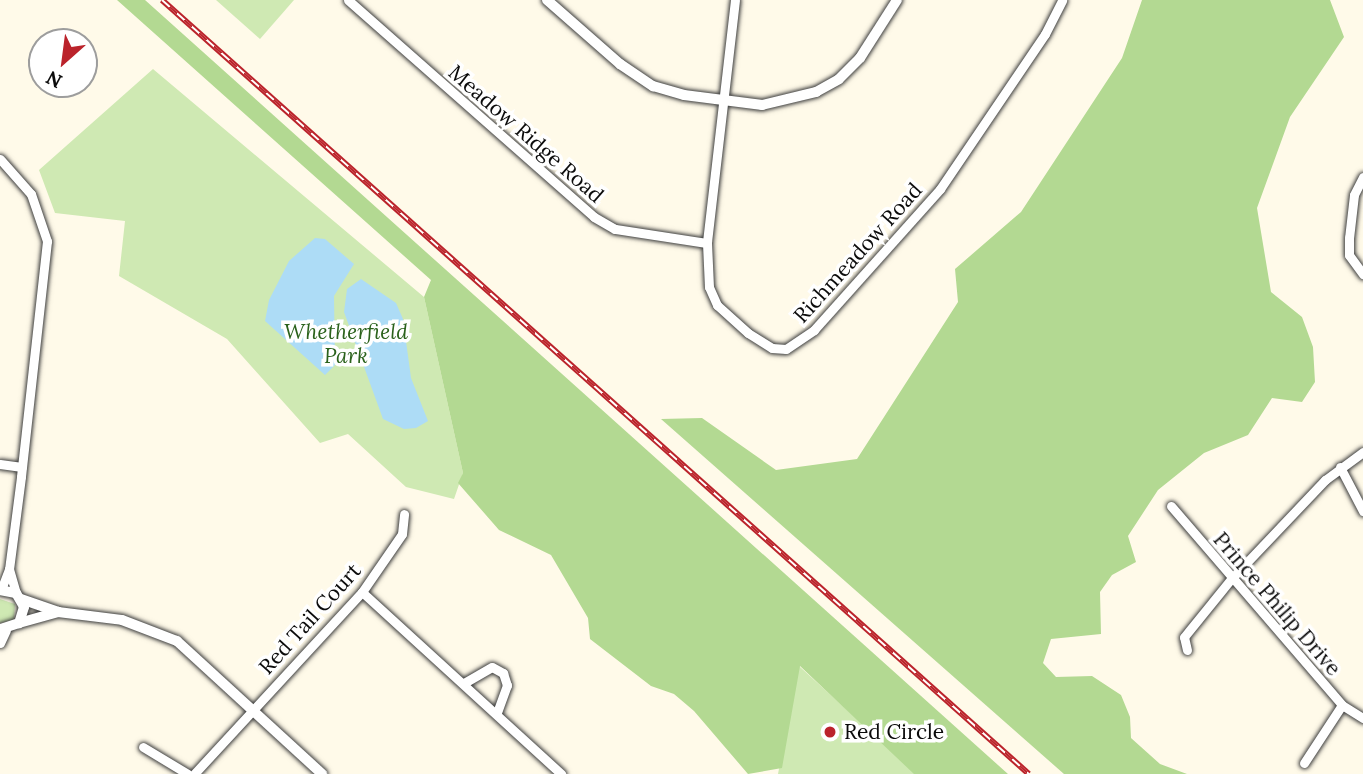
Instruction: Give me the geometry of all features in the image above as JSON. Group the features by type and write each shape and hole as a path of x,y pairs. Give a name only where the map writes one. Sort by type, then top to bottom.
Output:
{"street":[{"name":"Meadow Ridge Road","path":"348,0 594,217 615,229 707,243"},
{"path":"547,0 635,76 684,95 762,105 816,92 839,79 860,58 897,0"},
{"name":"Richmeadow Road","path":"735,0 707,243 709,287 717,305 772,348 786,349 800,343 940,189 1045,34 1062,0"},
{"path":"0,159 31,194 47,241 9,569 0,590 58,612 122,620 152,628 200,658 322,774"},
{"path":"1363,177 1354,195 1349,255 1363,274"},
{"path":"1187,650 1184,637 1231,579 1340,467 1363,452"},
{"path":"0,464 22,467"},
{"path":"1340,467 1363,511"},
{"name":"Prince Philip Drive","path":"1171,506 1342,705 1363,718"},
{"name":"Red Tail Court","path":"194,774 362,592 402,534 404,514"},
{"path":"9,569 24,607 19,623"},
{"path":"362,592 561,774"},
{"path":"0,643 3,630 58,612"},
{"path":"464,683 492,667 503,673 507,685 497,713"},
{"path":"1304,764 1342,705"},
{"path":"143,747 188,774"}],"green space":[{"path":"117,0 145,0 1008,774 914,774 800,666 782,768 748,774 694,711 674,694 651,686 590,639 588,618 551,555 499,530 458,483 463,473 424,297 431,280"},
{"path":"216,0 294,0 260,39"},
{"path":"1142,0 1330,0 1344,37 1290,117 1257,208 1271,292 1302,317 1313,347 1315,382 1302,402 1272,398 1248,435 1204,453 1158,490 1128,536 1136,562 1112,575 1100,592 1101,634 1051,639 1043,663 1056,677 1092,676 1121,695 1130,717 1131,738 1160,764 1187,774 1064,774 661,419 702,418 776,470 857,459 958,302 955,269 1021,212 1122,58"},
{"name":"Whetherfield Park","path":"153,69 424,297 463,473 454,499 406,487 348,434 320,443 227,339 119,276 125,221 55,213 39,170"},
{"path":"0,599 15,604 14,620 0,623"},
{"path":"799,666 917,774 778,774"}],"water":[{"path":"315,238 325,239 354,264 334,296 335,365 325,375 265,321 269,300 289,261"},
{"path":"361,279 396,303 403,319 411,378 428,421 416,428 404,429 383,419 344,312 347,289"}],"railway":[{"path":"162,0 1029,774"}],"place":[{"name":"Red Circle","path":"830,732"}]}
